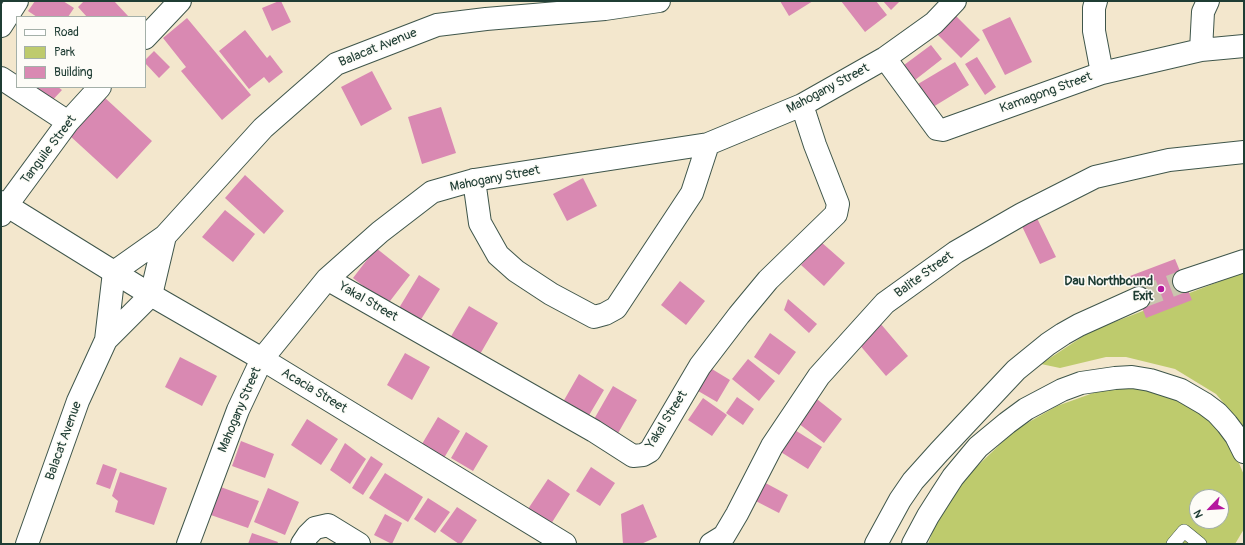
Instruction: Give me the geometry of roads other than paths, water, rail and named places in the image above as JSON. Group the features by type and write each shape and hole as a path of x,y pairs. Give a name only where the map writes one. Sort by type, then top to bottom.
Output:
{"main road":[{"path":"1,26 17,1"},
{"path":"146,37 180,1"},
{"name":"Balacat Avenue","path":"27,544 78,401 106,340 114,272 165,236 263,128 336,64 437,25 486,19 605,9 658,1"},
{"name":"Mahogany Street","path":"188,544 238,410 262,359 327,279 380,232 432,192 474,180 708,144 802,106 885,58 934,23 955,1"},
{"path":"1096,1 1094,8 1094,31 1102,73"},
{"path":"1201,50 1203,12 1208,1"},
{"name":"Kamagong Street","path":"885,58 936,129 943,130 1102,73 1201,50 1244,46"},
{"path":"1,78 16,88"},
{"path":"16,88 68,122"},
{"name":"Tanguile Street","path":"3,208 68,122 99,88"},
{"name":"Yakal Street","path":"327,279 594,431 633,456 642,455 650,451 700,366 739,315 768,280 836,214 838,204 815,145 802,106"},
{"path":"474,180 480,223 498,254 521,275 551,294 594,317 605,314 616,308 692,194 708,144"},
{"name":"Balite Street","path":"711,544 724,536 772,446 819,376 885,303 956,252 1022,214 1095,177 1169,160 1244,152"},
{"name":"Acacia Street","path":"3,208 262,359 565,544"},
{"name":"Balacat Avenue","path":"106,340 151,295 165,236"},
{"path":"1184,281 1244,260"},
{"path":"876,544 900,500 914,481 939,452 1016,370 1063,334 1138,298"},
{"path":"913,544 942,494 978,447 1026,409 1062,390 1081,383 1109,378 1132,377 1150,380 1181,390 1217,413 1236,436 1244,452"},
{"path":"302,544 315,528 328,525 359,544"}],"lane":[{"path":"1173,544 1184,531 1200,544"}],"tunnel":[{"path":"1139,298 1184,281"}],"place":[{"name":"Dau Northbound Exit","path":"1161,289"}]}
